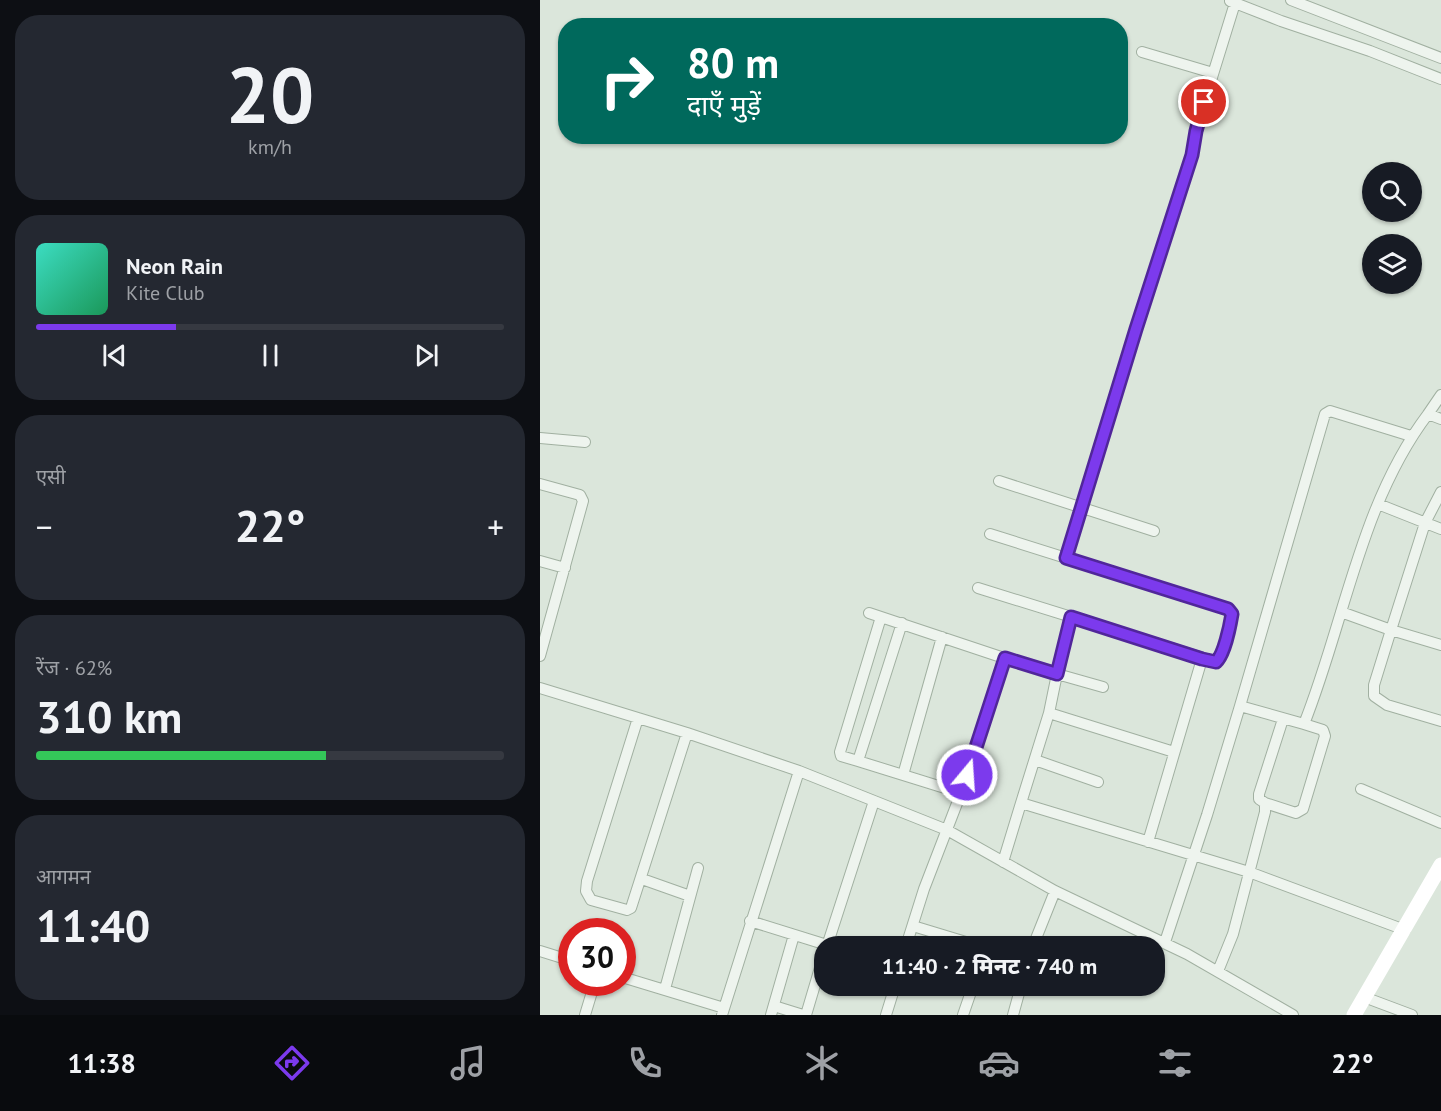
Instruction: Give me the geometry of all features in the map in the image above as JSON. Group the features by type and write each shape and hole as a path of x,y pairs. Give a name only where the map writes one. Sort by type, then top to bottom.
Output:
{"street":[{"path":"1291,0 1441,58"},
{"path":"1066,558 1192,155 1196,131 1232,1 1441,79"},
{"path":"1142,52 1213,73"},
{"path":"1304,724 1378,504 1412,436 1441,395"},
{"path":"1293,1015 1165,942 1240,706 1325,414 1330,411 1412,436"},
{"path":"1428,414 1441,419"},
{"path":"540,439 585,442"},
{"path":"999,481 1154,531"},
{"path":"540,484 580,495 583,505 540,656"},
{"path":"1441,492 1425,523 1374,685 1374,696 1387,705 1441,721"},
{"path":"1378,504 1441,529"},
{"path":"978,588 1216,662 1221,657 1231,621 1232,614 1228,609 990,534"},
{"path":"540,561 565,568"},
{"path":"1341,612 1441,645"},
{"path":"869,613 1005,658 1103,687"},
{"path":"881,616 840,752 842,756 961,793"},
{"path":"1003,862 1049,713 1071,617"},
{"path":"858,761 902,623"},
{"path":"903,775 942,637"},
{"path":"910,936 924,889 961,793 1005,658"},
{"path":"1148,842 1202,659"},
{"path":"540,688 687,733 799,771 947,830 1055,891 1152,936"},
{"path":"1240,706 1283,718 1304,724 1323,730 1325,736 1304,809 1296,813 1265,803 1260,799 1259,794 1283,718"},
{"path":"1049,713 1174,752"},
{"path":"638,718 586,891 591,900 627,910 631,908 687,733"},
{"path":"1035,760 1098,782"},
{"path":"636,981 665,989 723,1011 799,771"},
{"path":"1360,789 1441,823"},
{"path":"830,936 874,801"},
{"path":"1021,803 1249,872 1405,930"},
{"path":"1218,971 1233,934 1265,812 1265,803"},
{"path":"1354,1015 1405,930 1435,889 1441,865"},
{"path":"665,989 698,868"},
{"path":"642,879 690,896"},
{"path":"1037,936 1055,891"},
{"path":"750,921 814,943"},
{"path":"913,926 946,936"},
{"path":"794,935 772,1011 804,1015 814,985"},
{"path":"540,951 558,957"},
{"path":"585,1015 591,996"},
{"path":"886,1015 892,996"},
{"path":"963,1015 970,996"},
{"path":"1013,1015 1018,996"},
{"path":"1365,998 1412,1015"}],"route":[{"path":"967,775 1005,658 1057,674 1071,617 1202,659 1216,662 1221,657 1231,621 1232,614 1228,609 1066,558 1192,155 1204,102"}]}
